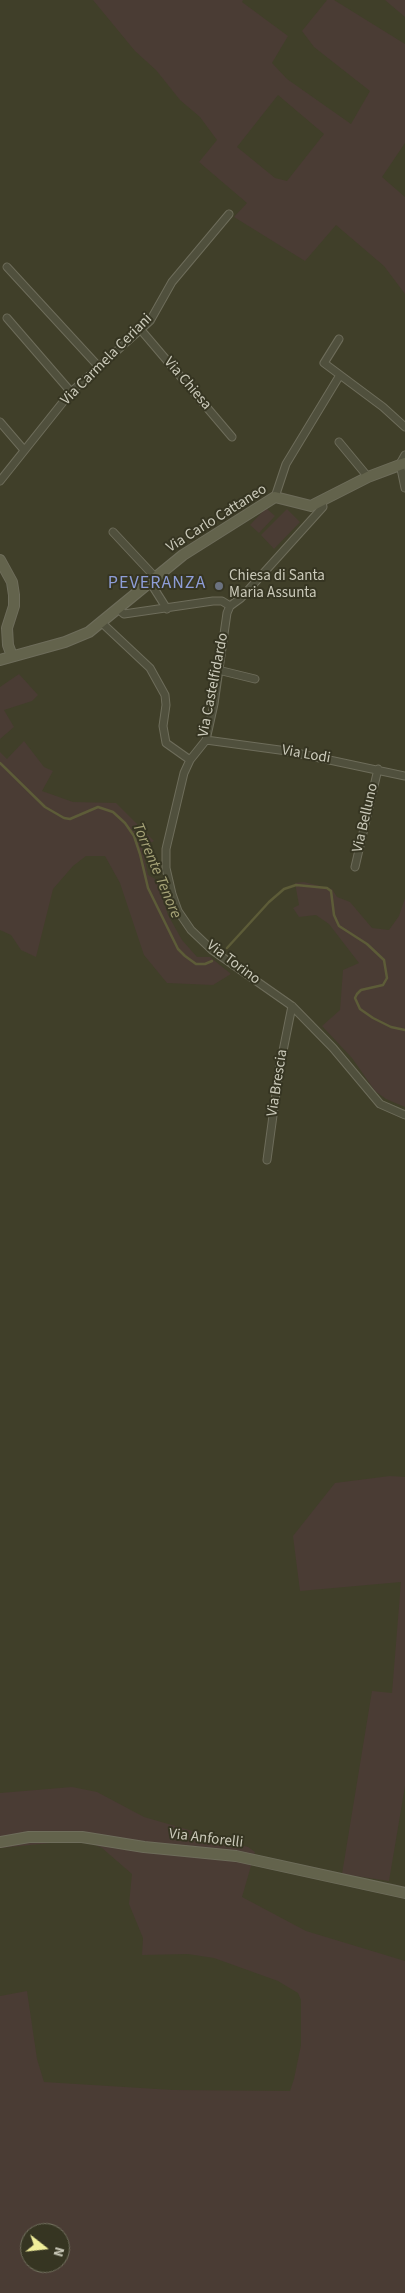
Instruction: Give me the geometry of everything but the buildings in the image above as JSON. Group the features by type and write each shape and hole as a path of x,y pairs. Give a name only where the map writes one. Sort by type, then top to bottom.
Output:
{"street":[{"name":"Via Carmela Ceriani","path":"0,481 71,392 150,321 172,282 229,214"},
{"path":"7,267 99,367"},
{"path":"7,318 71,392"},
{"name":"Via Chiesa","path":"141,330 232,437"},
{"path":"339,338 324,363 405,427"},
{"path":"276,497 286,464 340,375"},
{"path":"0,422 24,450"},
{"path":"339,442 368,477"},
{"path":"403,461 405,488"},
{"name":"Via Carlo Cattaneo","path":"0,660 65,642 89,632 182,555 276,497 312,506 403,461"},
{"path":"118,609 124,614 213,601 222,601 230,606 241,598 323,507 322,502"},
{"path":"113,532 152,579 167,609"},
{"path":"0,560 12,582 14,595 14,606 7,628 8,645 12,656"},
{"name":"Via Castelfidardo","path":"190,760 206,740 227,613 230,606"},
{"path":"102,623 150,668 165,694 166,705 163,726 166,743 190,760"},
{"path":"218,670 255,679"},
{"name":"Via Lodi","path":"206,740 288,751 405,776"},
{"name":"Via Torino","path":"190,760 184,773 166,849 166,868 178,911 192,930 212,950 292,1006 333,1048 380,1104 405,1115"},
{"name":"Via Belluno","path":"355,866 378,769"},
{"name":"Via Brescia","path":"267,1160 279,1071 292,1006"},
{"name":"Via Anforelli","path":"0,1842 29,1837 82,1837 144,1847 236,1856 405,1893"}],"shaded area":[{"path":"93,0 243,0 242,2 288,36 272,63 287,79 351,124 370,91 314,47 302,31 327,0 334,0 405,44 405,143 382,177 405,197 405,294 384,266 336,225 305,261 234,217 247,203 199,162 217,140 200,117 180,100 156,70 135,51","holes":["278,95 324,134 287,181 275,178 237,147"]},
{"path":"385,0 405,0 405,17"},
{"path":"266,508 275,516 259,533 250,525"},
{"path":"287,509 300,522 274,549 261,535"},
{"path":"19,674 38,695 32,701 4,710 14,727 0,739 0,687"},
{"path":"24,741 44,767 53,771 42,791 73,802 116,803 154,841 142,847 148,875 157,880 168,915 182,940 197,957 210,957 231,974 213,985 167,983 144,955 120,883 105,856 86,856 73,866 53,889 36,957 21,950 11,935 0,930 0,752 7,759"},
{"path":"304,882 332,889 337,897 350,902 372,928 389,930 399,916 405,898 405,1107 386,1099 375,1091 352,1058 322,1026 340,1010 343,970 359,963 329,924 316,915 299,917 293,908 299,905 295,883"},
{"path":"390,1476 405,1477 405,1786 389,1881 342,1874 372,1691 392,1693 401,1582 300,1591 293,1536 335,1483"},
{"path":"72,1787 97,1792 144,1817 248,1847 255,1852 242,1897 306,1931 405,1961 405,2293 0,2293 0,1996 27,1991 37,2059 44,2082 173,2090 290,2091 301,2045 301,2000 298,1993 278,1981 214,1958 188,1954 142,1955 143,1938 129,1904 132,1874 102,1848 91,1843 71,1841 0,1848 0,1793"}],"waterway":[{"name":"Torrente Tenore","path":"0,763 45,807 64,818 70,819 98,807 113,812 125,823 134,836 148,888 178,949 196,964 205,964 212,961"},
{"name":"Torrente Tenore","path":"227,948 269,902 284,889 296,885 327,888 331,891 334,915 339,926 367,944 384,960 387,978 383,985 361,990 357,994 355,998 360,1009 391,1027 405,1030"}],"place":[{"name":"Chiesa di Santa Maria Assunta","path":"219,586"}],"district":[{"name":"PEVERANZA","path":"157,584"}]}
